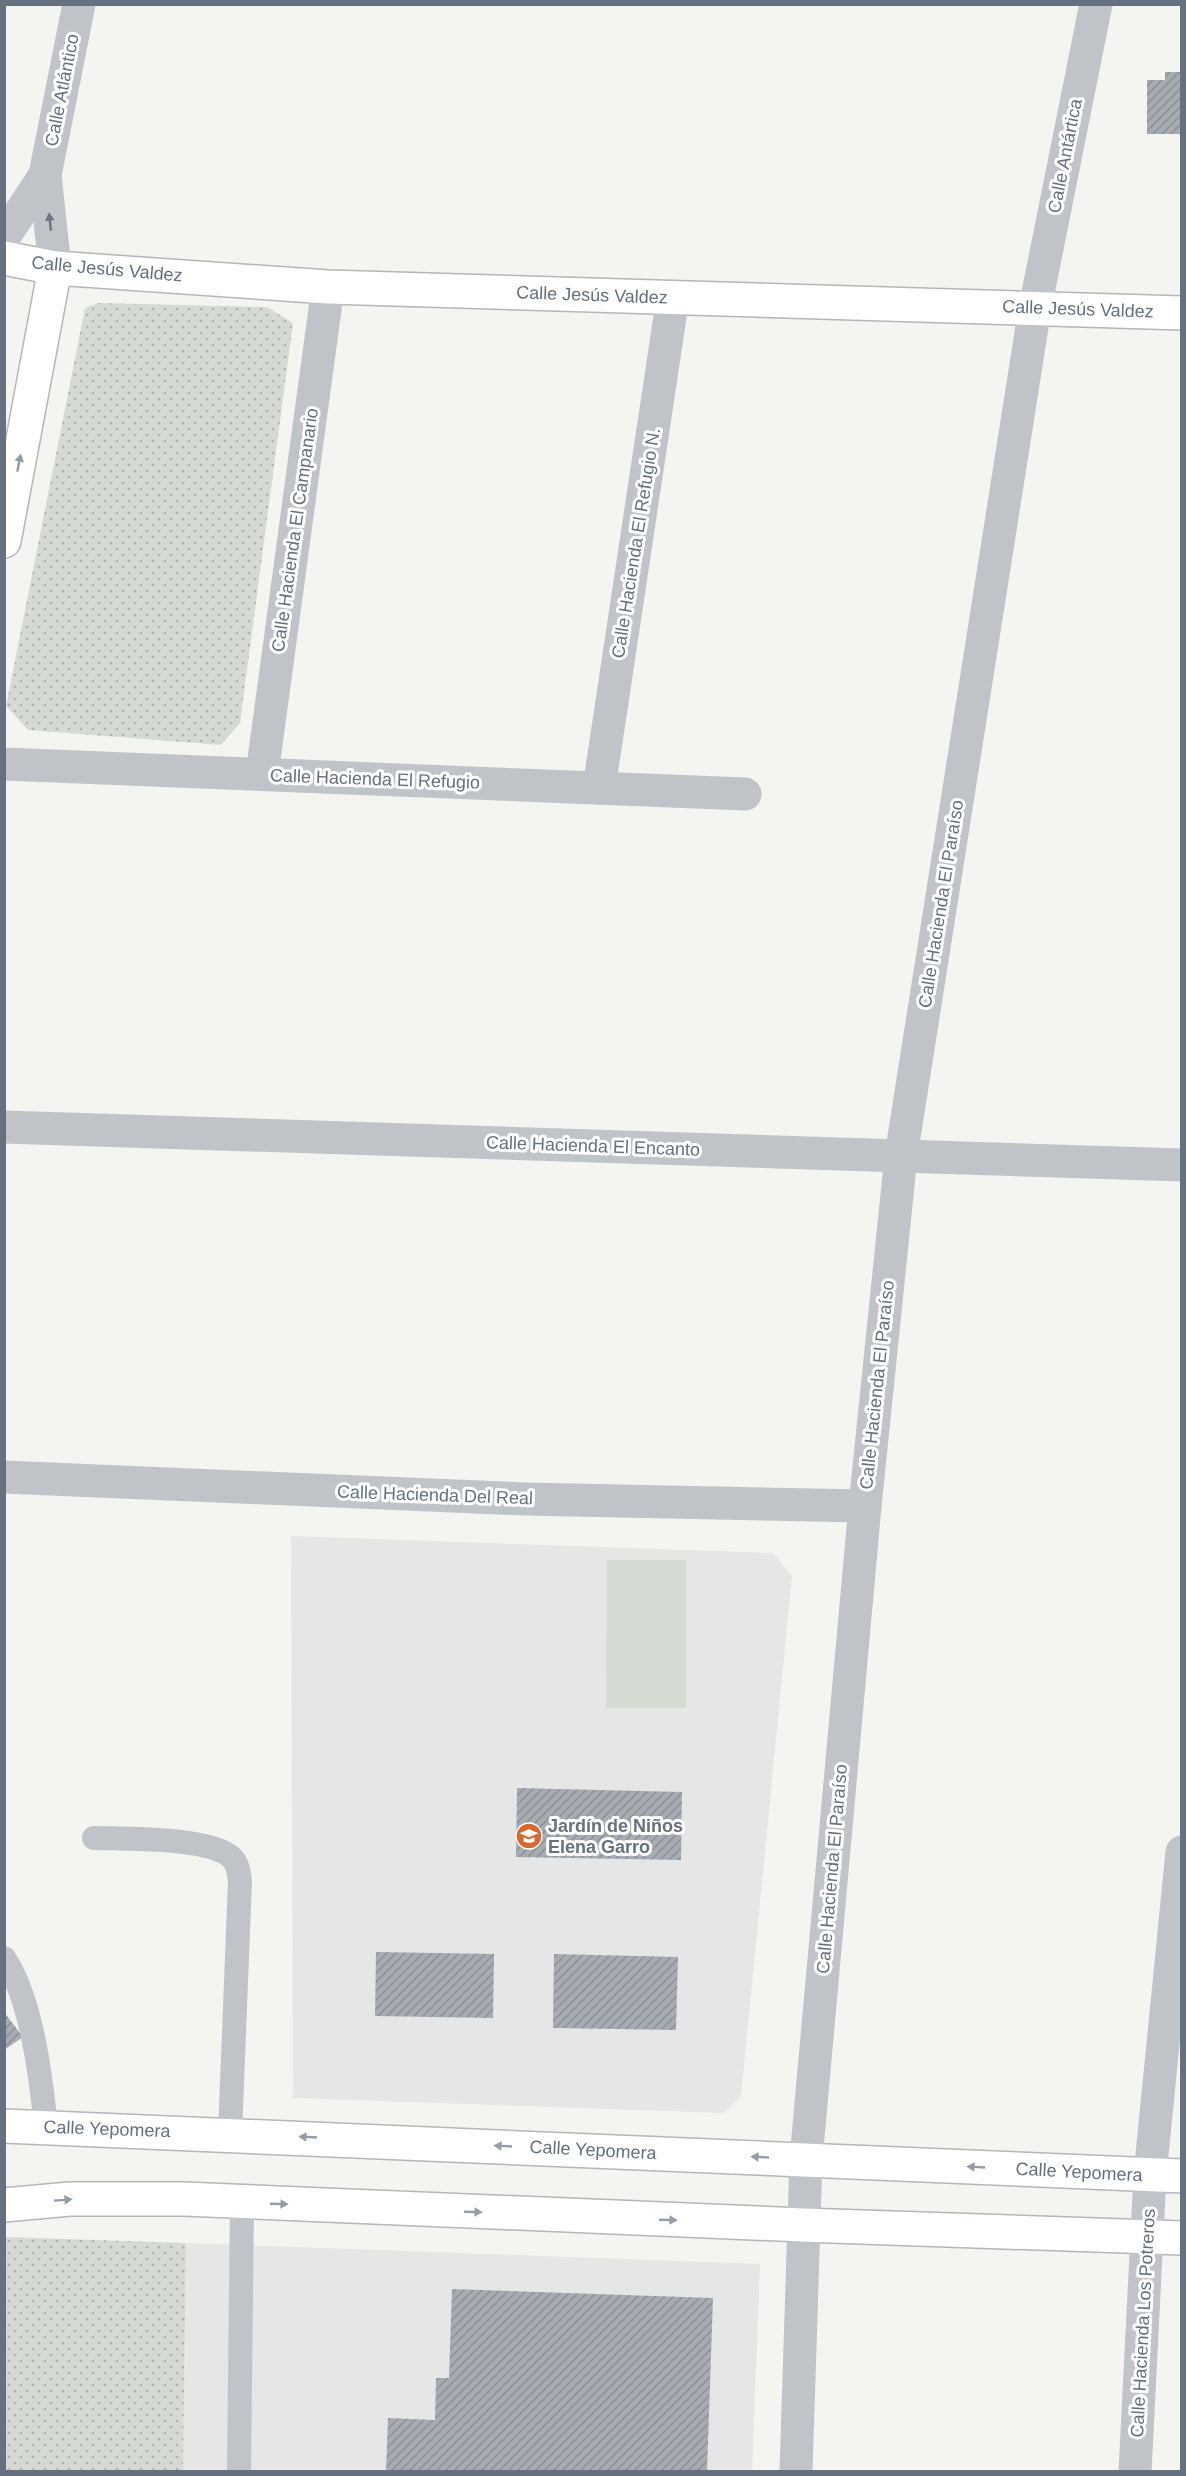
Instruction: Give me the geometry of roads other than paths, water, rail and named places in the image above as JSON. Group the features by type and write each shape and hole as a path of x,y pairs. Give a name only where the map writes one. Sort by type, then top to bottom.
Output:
{"street":[{"name":"Calle Atlántico","path":"54,268 45,176 79,4"},
{"name":"Calle Antártica","path":"1035,308 1096,4"},
{"name":"Calle Atlántico","path":"4,237 45,176"},
{"name":"Calle Jesús Valdez","path":"4,258 54,268 328,286 1182,313"},
{"path":"4,541 54,268"},
{"name":"Calle Hacienda El Campanario","path":"262,774 328,286"},
{"name":"Calle Hacienda El Refugio N.","path":"599,788 673,297"},
{"name":"Calle Hacienda El Paraíso","path":"796,2472 806,2159 865,1506 901,1156 1035,308"},
{"name":"Calle Hacienda El Refugio","path":"4,764 745,794"},
{"name":"Calle Hacienda El Encanto","path":"4,1127 1182,1165"},
{"name":"Calle Hacienda Del Real","path":"4,1477 525,1499 865,1506"},
{"name":"Calle Hacienda Los Potreros","path":"1135,2472 1147,2238 1166,2176 1182,1852"},
{"name":"Calle Yepomera","path":"4,2126 1166,2176"},
{"path":"4,2205 70,2199 184,2199 803,2225 1182,2238"}],"lane":[{"path":"94,1838 189,1843 214,1849 232,1858 238,1868 240,1881 230,2134"},
{"path":"4,1958 12,1970 32,2033 42,2087 46,2127"},
{"path":"239,2472 242,2202"}],"place":[{"name":"Jardín de Niños Elena Garro","path":"529,1836"}]}
